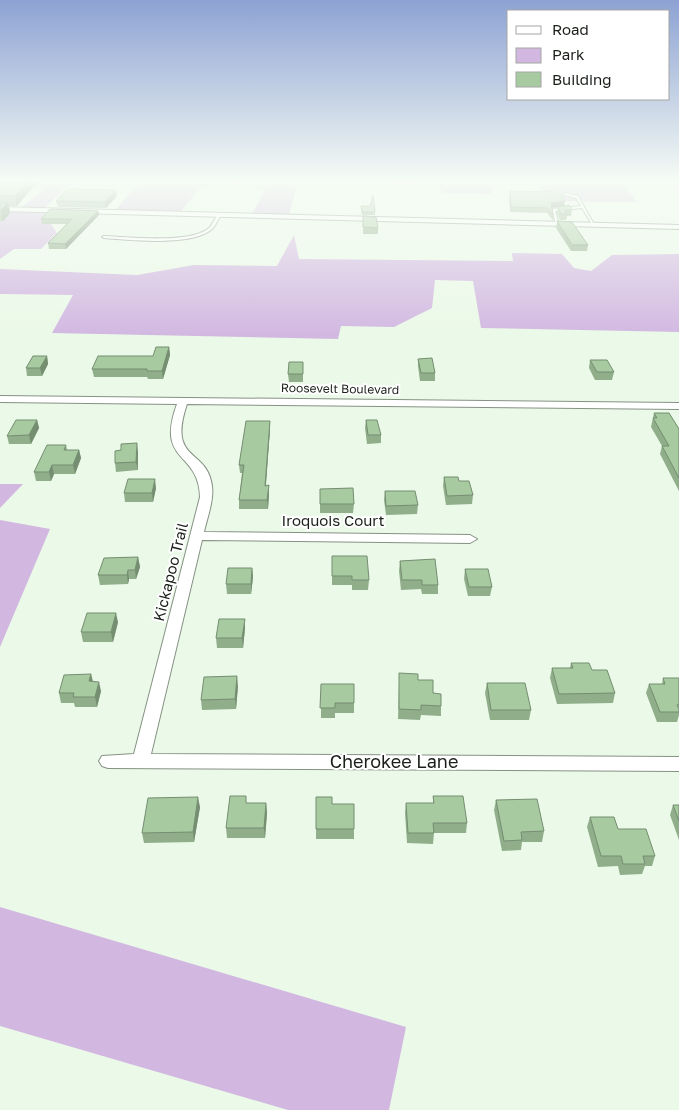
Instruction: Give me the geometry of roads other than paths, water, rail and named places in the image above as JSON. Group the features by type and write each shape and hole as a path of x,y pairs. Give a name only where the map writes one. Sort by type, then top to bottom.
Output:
{"street":[{"name":"Roosevelt Boulevard","path":"0,399 679,406"},
{"name":"Kickapoo Trail","path":"141,761 207,484 202,473 179,447 176,439 174,432 183,401"},
{"name":"Iroquois Court","path":"196,536 470,539"},
{"name":"Cherokee Lane","path":"108,761 679,764"}],"lane":[{"path":"104,238 172,238 191,236 201,232"}]}
